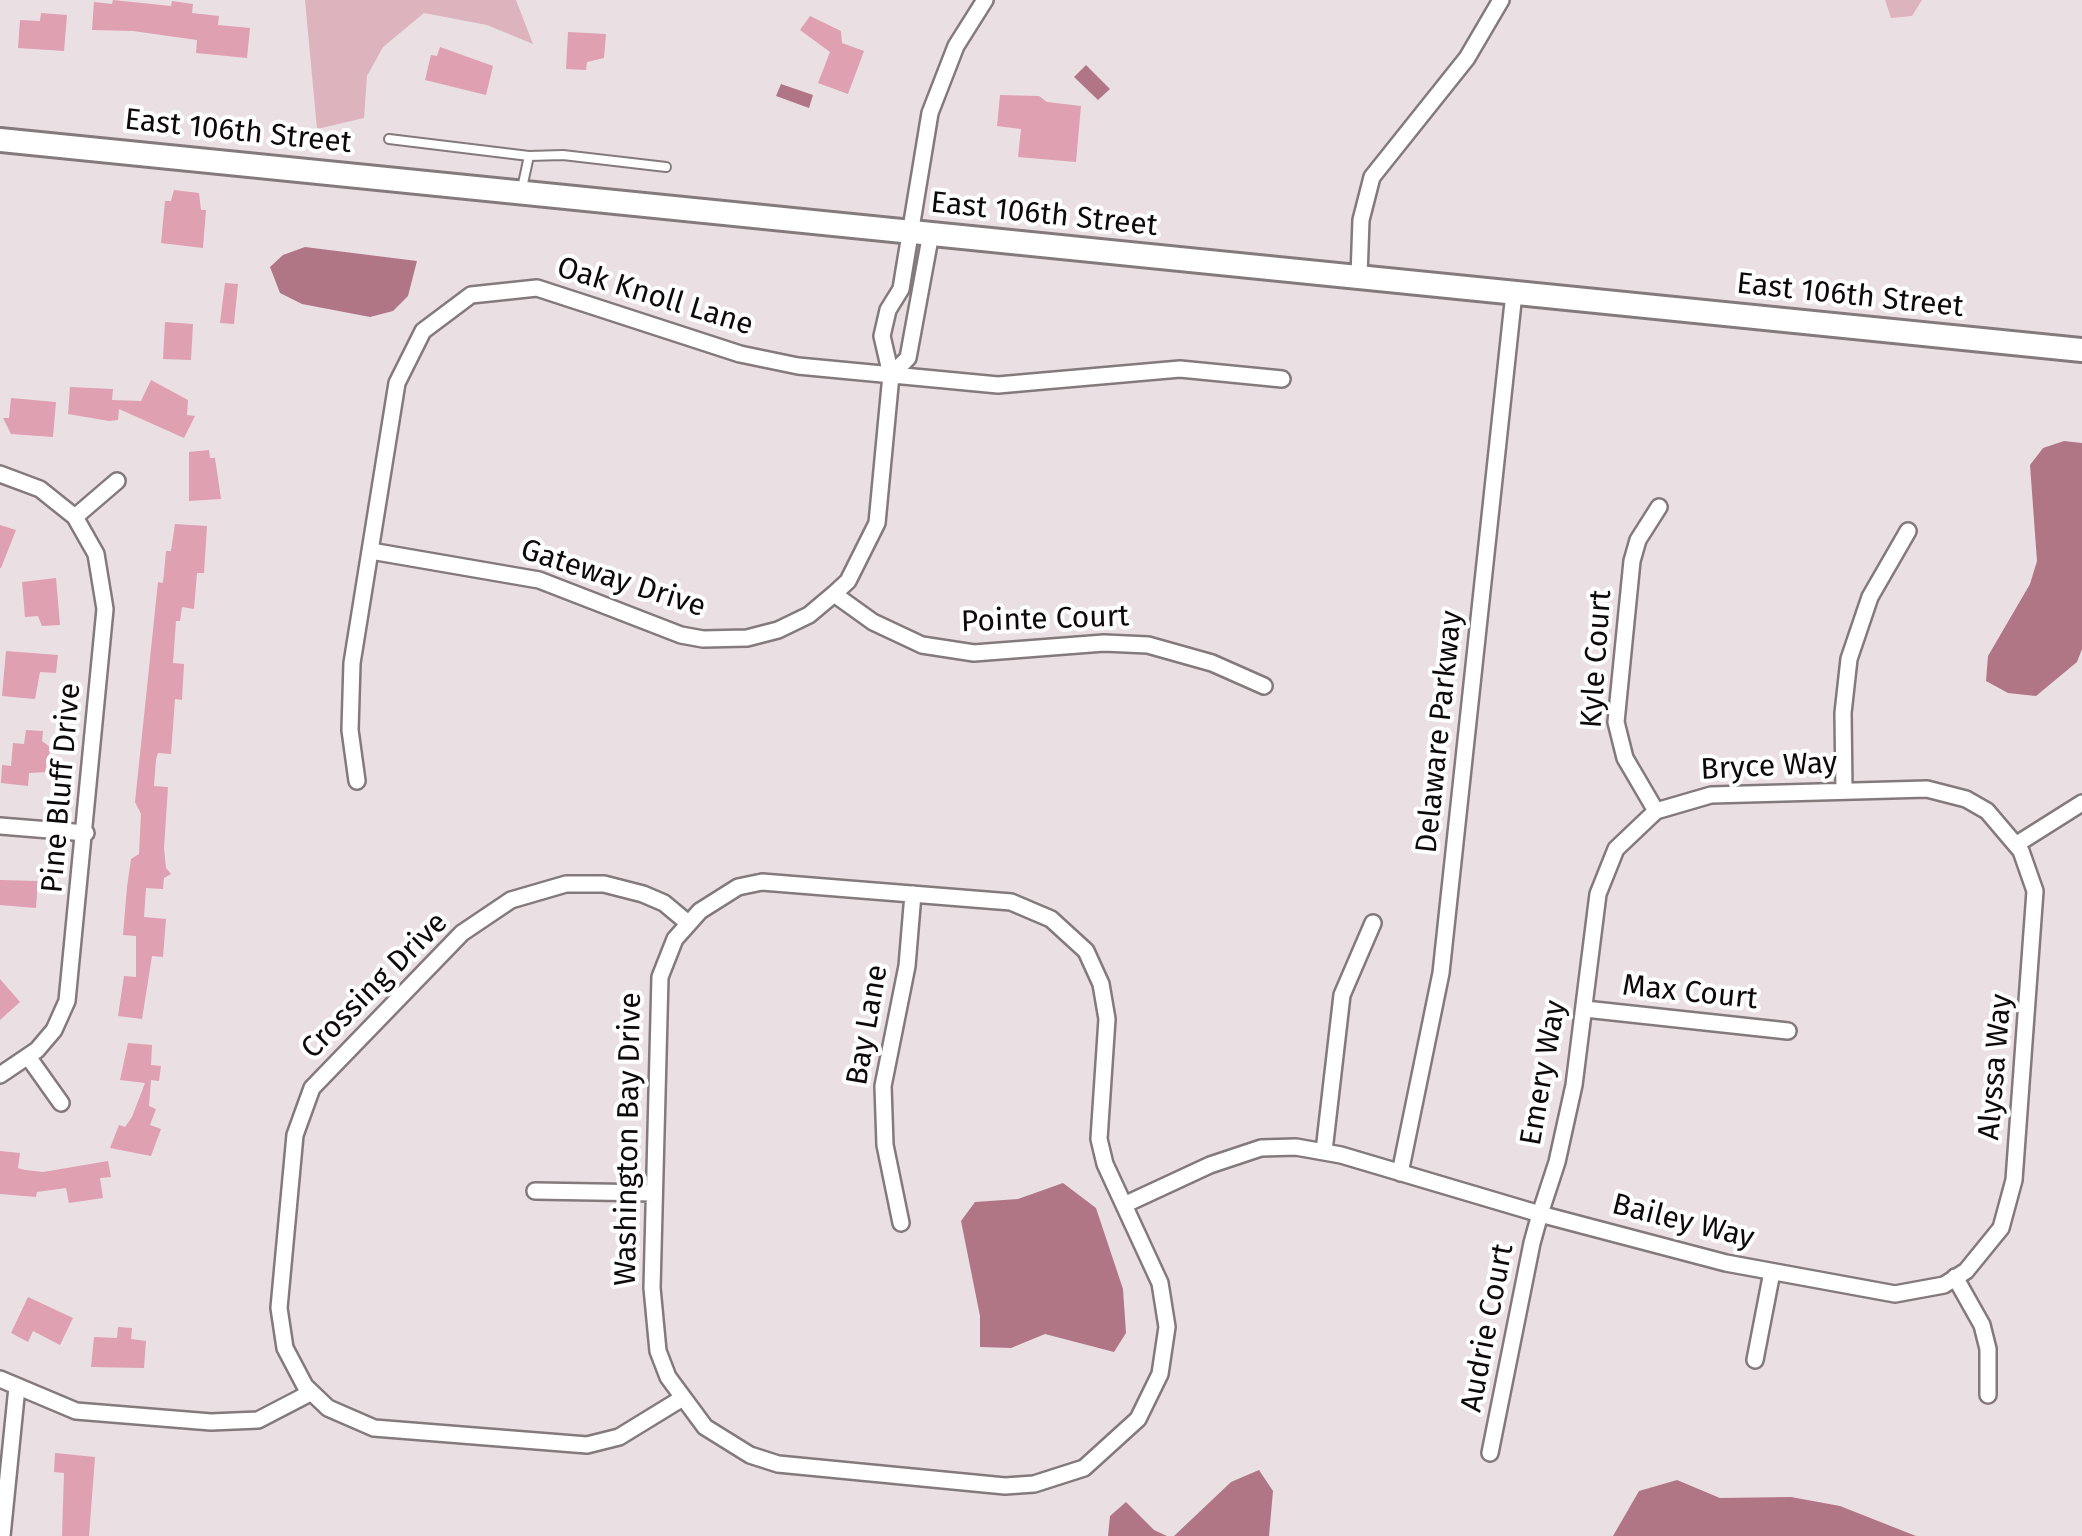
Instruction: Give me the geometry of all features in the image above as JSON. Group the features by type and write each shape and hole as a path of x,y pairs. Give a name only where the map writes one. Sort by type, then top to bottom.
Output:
{"main road":[{"name":"East 106th Street","path":"0,140 2082,350"}],"street":[{"path":"921,232 930,113 942,77 985,0"},
{"path":"1359,276 1361,220 1372,177 1467,58 1501,0"},
{"name":"Gateway Drive","path":"370,552 540,580 681,636 747,638 809,616 854,570 877,523 891,375 882,336 888,310 902,289 921,232"},
{"name":"Gateway Drive","path":"891,375 908,358 921,232"},
{"name":"Oak Knoll Lane","path":"358,781 349,700 396,383 423,331 471,295 498,288 537,288 740,354 798,366 1030,385 1180,370 1282,379"},
{"name":"Delaware Parkway","path":"1400,1173 1441,973 1514,293"},
{"name":"Pine Bluff Drive","path":"0,474 40,489 75,517 96,554 105,609 67,1001 54,1030 29,1058 0,1074"},
{"path":"75,517 118,481"},
{"name":"Kyle Court","path":"1656,811 1625,758 1616,722 1632,561 1638,540 1659,507"},
{"path":"1844,790 1844,684 1852,646 1870,597 1908,531"},
{"name":"Pointe Court","path":"834,594 873,622 922,645 974,653 1104,643 1148,645 1212,663 1264,686"},
{"name":"Bryce Way","path":"1592,939 1605,869 1630,831 1656,811 1711,795 1844,790 1946,792 1986,811 2017,844"},
{"path":"2017,844 2082,802"},
{"path":"0,826 86,833"},
{"name":"Alyssa Way","path":"1955,1277 1985,1252 2001,1228 2014,1180 2035,891 2017,844"},
{"name":"Washington Bay Drive","path":"762,882 913,894 1011,902 1031,908 1051,919 1086,951 1101,984 1107,1019 1099,1139 1105,1164 1160,1283 1166,1350 1160,1374 1138,1419 1084,1468 1034,1484 1005,1486 802,1469 750,1455 705,1426 681,1399 658,1351 653,1322 654,1194 660,977 666,956 688,922 717,898 762,882"},
{"name":"Crossing Drive","path":"681,1399 619,1437 566,1445 374,1428 351,1422 310,1393 285,1348 279,1308 294,1135 312,1088 462,934 511,900 566,884 604,884 664,902 688,922"},
{"name":"Bay Lane","path":"900,1223 885,1144 883,1086 907,966 913,894"},
{"path":"1324,1151 1342,995 1372,923"},
{"name":"Emery Way","path":"1540,1214 1567,1120 1586,1010 1592,939"},
{"name":"Max Court","path":"1586,1010 1788,1031"},
{"path":"29,1058 62,1103"},
{"name":"Bailey Way","path":"1126,1204 1210,1164 1261,1148 1324,1151 1540,1214 1772,1272 1895,1294 1919,1292 1955,1277"},
{"path":"535,1190 654,1194"},
{"name":"Audrie Court","path":"1490,1453 1540,1214"},
{"path":"1755,1360 1772,1272"},
{"path":"1955,1277 1982,1324 1988,1349 1988,1396"},
{"path":"0,1379 87,1413 236,1423 270,1416 310,1393"},
{"path":"2,1536 17,1387"}],"lane":[{"path":"388,139 666,167"},
{"path":"522,190 529,156"}],"shaded area":[{"path":"305,0 516,0 533,44 487,25 424,13 383,47 367,76 364,118 317,129"},
{"path":"1885,0 1922,0 1912,16 1891,18"},
{"path":"1086,65 1110,89 1098,100 1074,77"},
{"path":"781,84 813,95 809,108 776,96"},
{"path":"305,247 417,261 408,296 393,311 370,317 302,304 280,293 270,267 283,255"},
{"path":"2064,441 2082,443 2082,649 2077,662 2036,696 2008,693 1986,681 1988,656 2030,584 2037,561 2030,465 2043,448"},
{"path":"1063,1183 1096,1208 1123,1289 1126,1333 1114,1352 1045,1334 1011,1348 980,1347 980,1316 961,1221 975,1202 1018,1199"},
{"path":"1259,1470 1273,1491 1269,1536 1174,1536 1231,1482"},
{"path":"1677,1480 1720,1498 1791,1497 1840,1506 1916,1536 1613,1536 1639,1491"},
{"path":"1126,1502 1154,1530 1167,1536 1108,1536 1110,1516"}],"building":[{"path":"113,0 171,6 172,1 193,4 192,13 219,16 218,25 250,28 247,58 196,53 197,40 92,30 94,2 112,4"},
{"path":"41,13 67,15 64,51 18,48 20,20 40,21"},
{"path":"810,16 841,31 842,43 864,51 848,94 818,83 830,52 800,30"},
{"path":"568,32 606,34 604,58 587,62 586,70 566,69"},
{"path":"440,47 493,66 486,95 425,80 431,55 437,56"},
{"path":"1000,95 1039,96 1047,102 1081,106 1076,162 1018,157 1021,129 997,126"},
{"path":"174,190 199,193 201,210 206,210 203,248 161,243 165,201 171,201"},
{"path":"225,283 238,284 234,324 220,323"},
{"path":"165,322 193,324 191,360 163,359"},
{"path":"151,380 188,400 187,415 195,416 184,438 119,409 118,420 109,421 68,414 70,387 113,389 112,400 141,401"},
{"path":"11,398 56,402 53,437 11,434 3,418 9,418"},
{"path":"209,450 210,458 215,458 221,499 189,501 189,452"},
{"path":"175,524 207,526 204,573 197,573 194,609 182,607 180,621 176,621 173,663 184,664 182,700 175,699 171,754 158,753 156,759 154,786 168,787 164,848 166,868 171,874 164,878 163,889 146,888 144,917 166,919 163,957 152,956 142,1019 118,1016 124,976 136,977 136,936 123,935 131,859 139,854 141,814 135,802 158,582 163,583 166,551 171,551"},
{"path":"0,525 16,530 1,568 0,568"},
{"path":"56,578 60,625 42,626 38,616 25,617 22,582"},
{"path":"6,651 58,655 56,673 40,672 35,699 2,696"},
{"path":"26,730 43,731 42,741 50,747 48,772 29,773 28,786 1,783 2,765 11,766 13,743 24,744"},
{"path":"0,880 38,881 36,908 0,905"},
{"path":"0,979 20,1002 0,1020"},
{"path":"128,1043 152,1045 151,1065 161,1066 159,1081 151,1080 149,1106 156,1109 150,1125 161,1129 151,1156 110,1148 119,1125 125,1127 132,1117 145,1083 120,1080"},
{"path":"0,1151 20,1153 18,1168 43,1172 108,1161 111,1177 100,1178 103,1198 69,1203 66,1188 37,1192 36,1197 0,1194"},
{"path":"28,1297 73,1318 60,1345 33,1331 28,1342 11,1333"},
{"path":"118,1327 132,1328 131,1339 146,1341 144,1368 91,1367 94,1337 117,1338"},
{"path":"55,1453 95,1457 89,1536 62,1536 64,1473 54,1472"}]}
